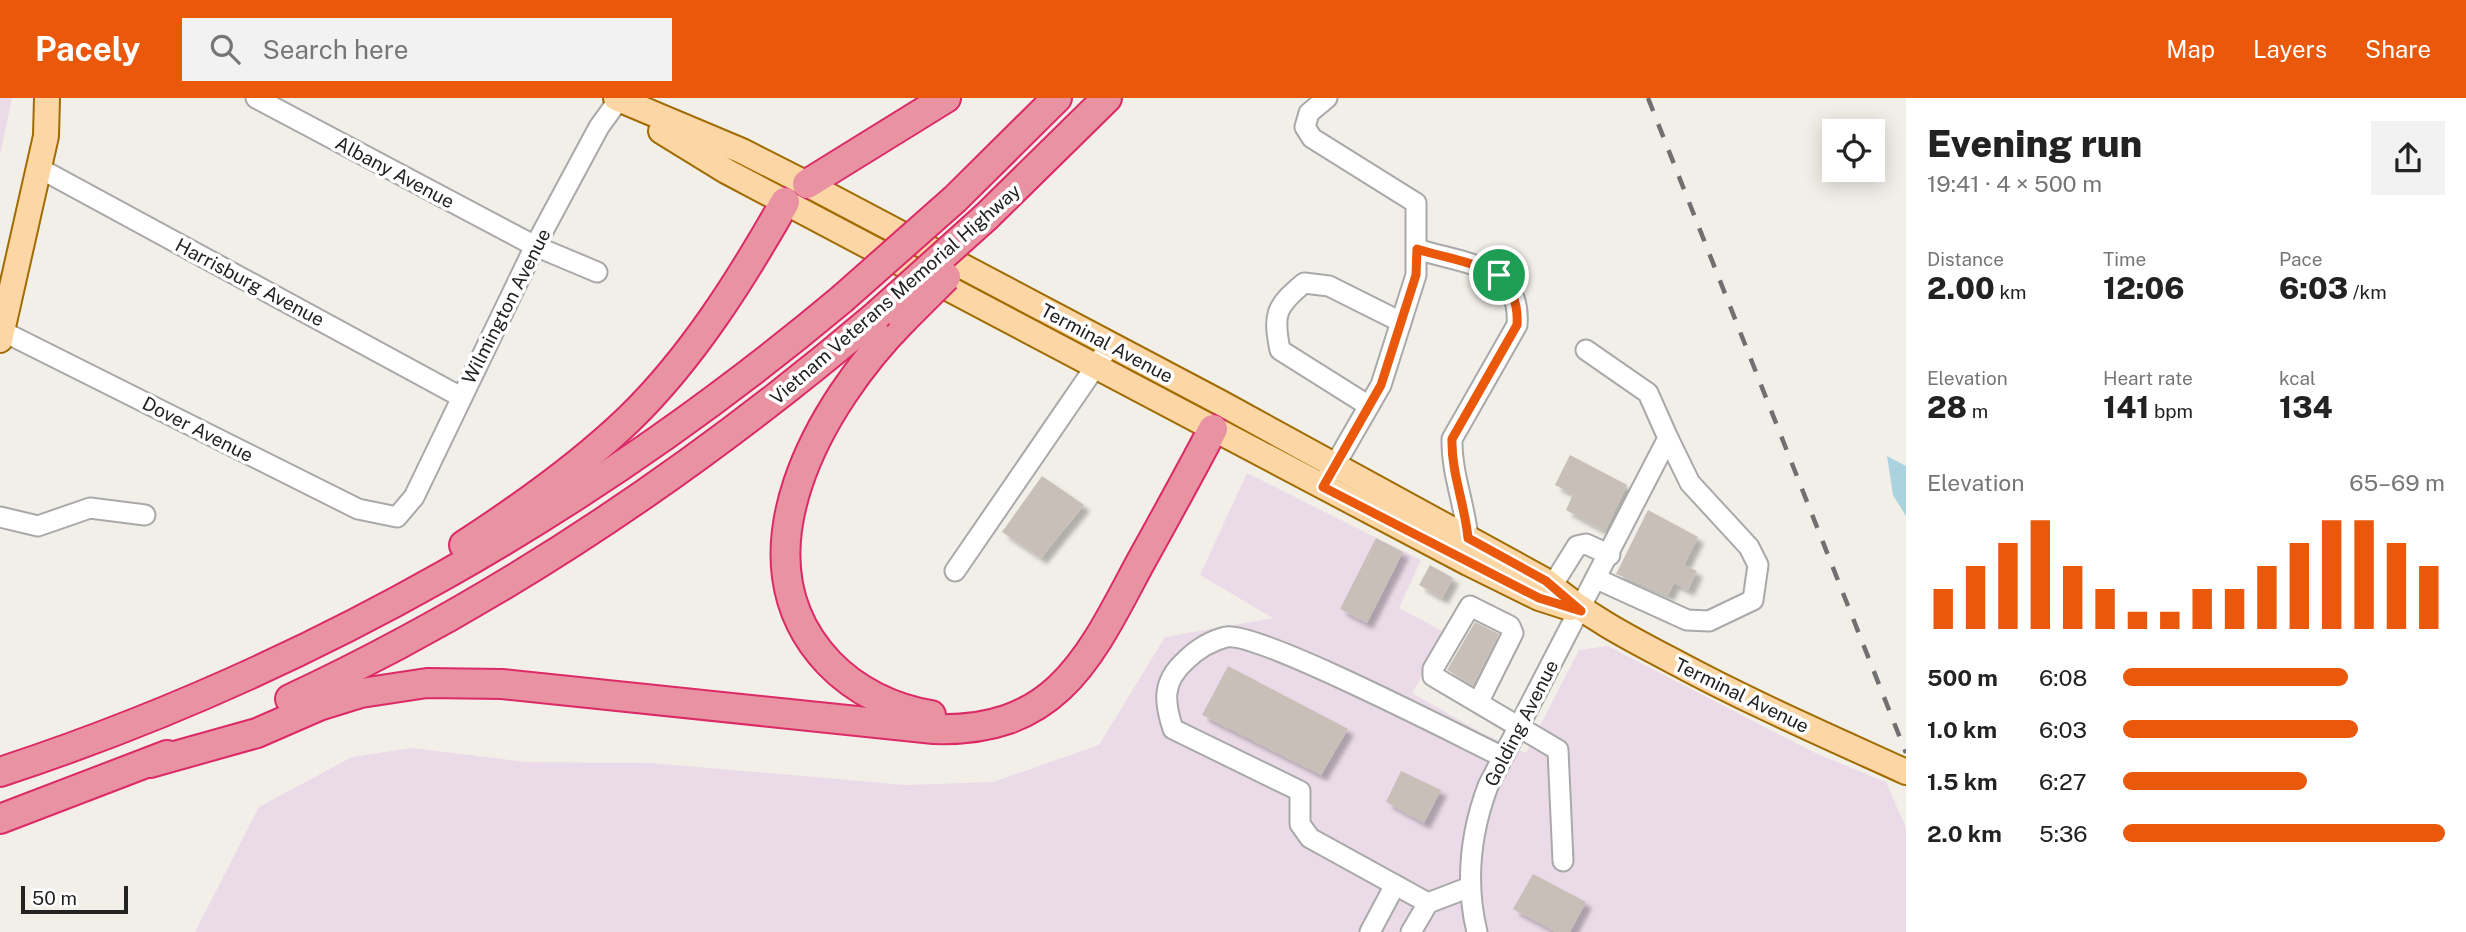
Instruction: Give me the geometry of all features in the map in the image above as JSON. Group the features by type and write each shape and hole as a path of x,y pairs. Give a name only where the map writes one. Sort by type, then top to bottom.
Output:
{"highway":[{"path":"807,184 946,98"},
{"name":"Vietnam Veterans Memorial Highway","path":"0,772 151,716 265,668 384,609 556,509 645,451 738,383 842,299 955,199 1057,98"},
{"name":"Vietnam Veterans Memorial Highway","path":"2,818 150,763 337,677 534,567 677,472 890,317 995,218 1107,98"},
{"path":"265,668 477,536 574,467 630,418 684,356 765,238 785,202"},
{"path":"890,317 816,437 795,492 787,546 794,598 801,621 816,648 848,679 901,708 945,716 989,711 1018,700 1054,676 1089,631 1212,418"},
{"path":"150,763 257,733 347,697 402,686 444,682 502,684 934,729 974,728 1000,721 1050,697 1091,653 1212,418"}],"main road":[{"path":"46,136 47,98"},
{"path":"1,335 46,136 61,98"},
{"path":"649,98 658,108 720,137 742,151"},
{"name":"Terminal Avenue","path":"618,99 742,151 1110,345 1212,418 1323,487 1539,598 1581,611 1733,693 1906,772"},
{"name":"Terminal Avenue","path":"618,99 644,120 714,164 1096,367 1212,418 1335,465 1552,586 1581,611"},
{"path":"785,202 807,184"}],"street":[{"name":"Albany Avenue","path":"256,98 535,246 597,272"},
{"path":"1323,487 1381,385 1416,275 1417,249 1416,203 1312,138 1305,127 1309,113 1326,98"},
{"name":"Wilmington Avenue","path":"397,517 414,498 535,246 599,127 618,99"},
{"name":"Harrisburg Avenue","path":"39,168 461,397"},
{"path":"1417,249 1499,275 1512,288 1519,304 1517,325 1452,439 1451,452 1465,508 1468,538"},
{"path":"1369,406 1280,350 1274,322 1286,298 1304,283 1329,286 1401,322"},
{"name":"Dover Avenue","path":"1,335 358,509 397,517"},
{"path":"955,571 1110,345"},
{"path":"1586,350 1648,393 1690,483 1749,547 1758,565 1753,600 1709,621 1686,620 1597,579"},
{"name":"Golding Avenue","path":"1477,932 1470,887 1473,836 1484,797 1501,756 1581,611 1668,438"},
{"path":"0,517 38,526 90,508 145,515"},
{"path":"1552,586 1577,546 1586,544 1609,555"},
{"path":"1479,701 1513,633 1510,626 1470,606 1433,669 1433,676 1558,750 1563,861"},
{"path":"1428,903 1310,838 1300,824 1300,791 1173,729 1164,702 1175,670 1197,649 1228,636 1277,649 1501,756"},
{"path":"1370,932 1395,886"},
{"path":"1411,932 1428,903 1470,887"}],"shaded area":[{"path":"0,98 12,98 0,155"},
{"path":"1247,473 1421,560 1399,608 1446,633 1412,693 1482,733 1526,753 1579,650 1608,646 1815,753 1886,782 1906,828 1906,932 195,932 259,807 352,757 412,748 527,762 652,763 906,785 993,782 1099,745 1165,637 1273,618 1200,575"}],"water":[{"path":"1887,456 1906,466 1906,516 1893,495"}],"building":[{"path":"1570,455 1627,485 1605,531 1566,510 1573,494 1555,485"},
{"path":"1042,476 1084,505 1041,558 1002,532"},
{"path":"1648,510 1698,537 1684,565 1697,571 1688,590 1674,583 1668,595 1616,574"},
{"path":"1376,538 1403,552 1367,623 1340,609"},
{"path":"1430,565 1453,578 1442,598 1419,585"},
{"path":"1475,622 1499,634 1473,685 1447,670"},
{"path":"1228,666 1348,729 1321,775 1202,715"},
{"path":"1401,771 1441,790 1424,823 1386,802"},
{"path":"1533,874 1586,902 1570,932 1556,932 1513,909"}],"railway":[{"path":"1648,98 1906,753"}],"route":[{"path":"1417,249 1499,275 1512,288 1519,304 1517,325 1452,439 1451,452 1465,508 1468,538 1546,581 1581,611 1539,598 1468,564 1323,487 1381,385 1416,275 1417,249"}]}
